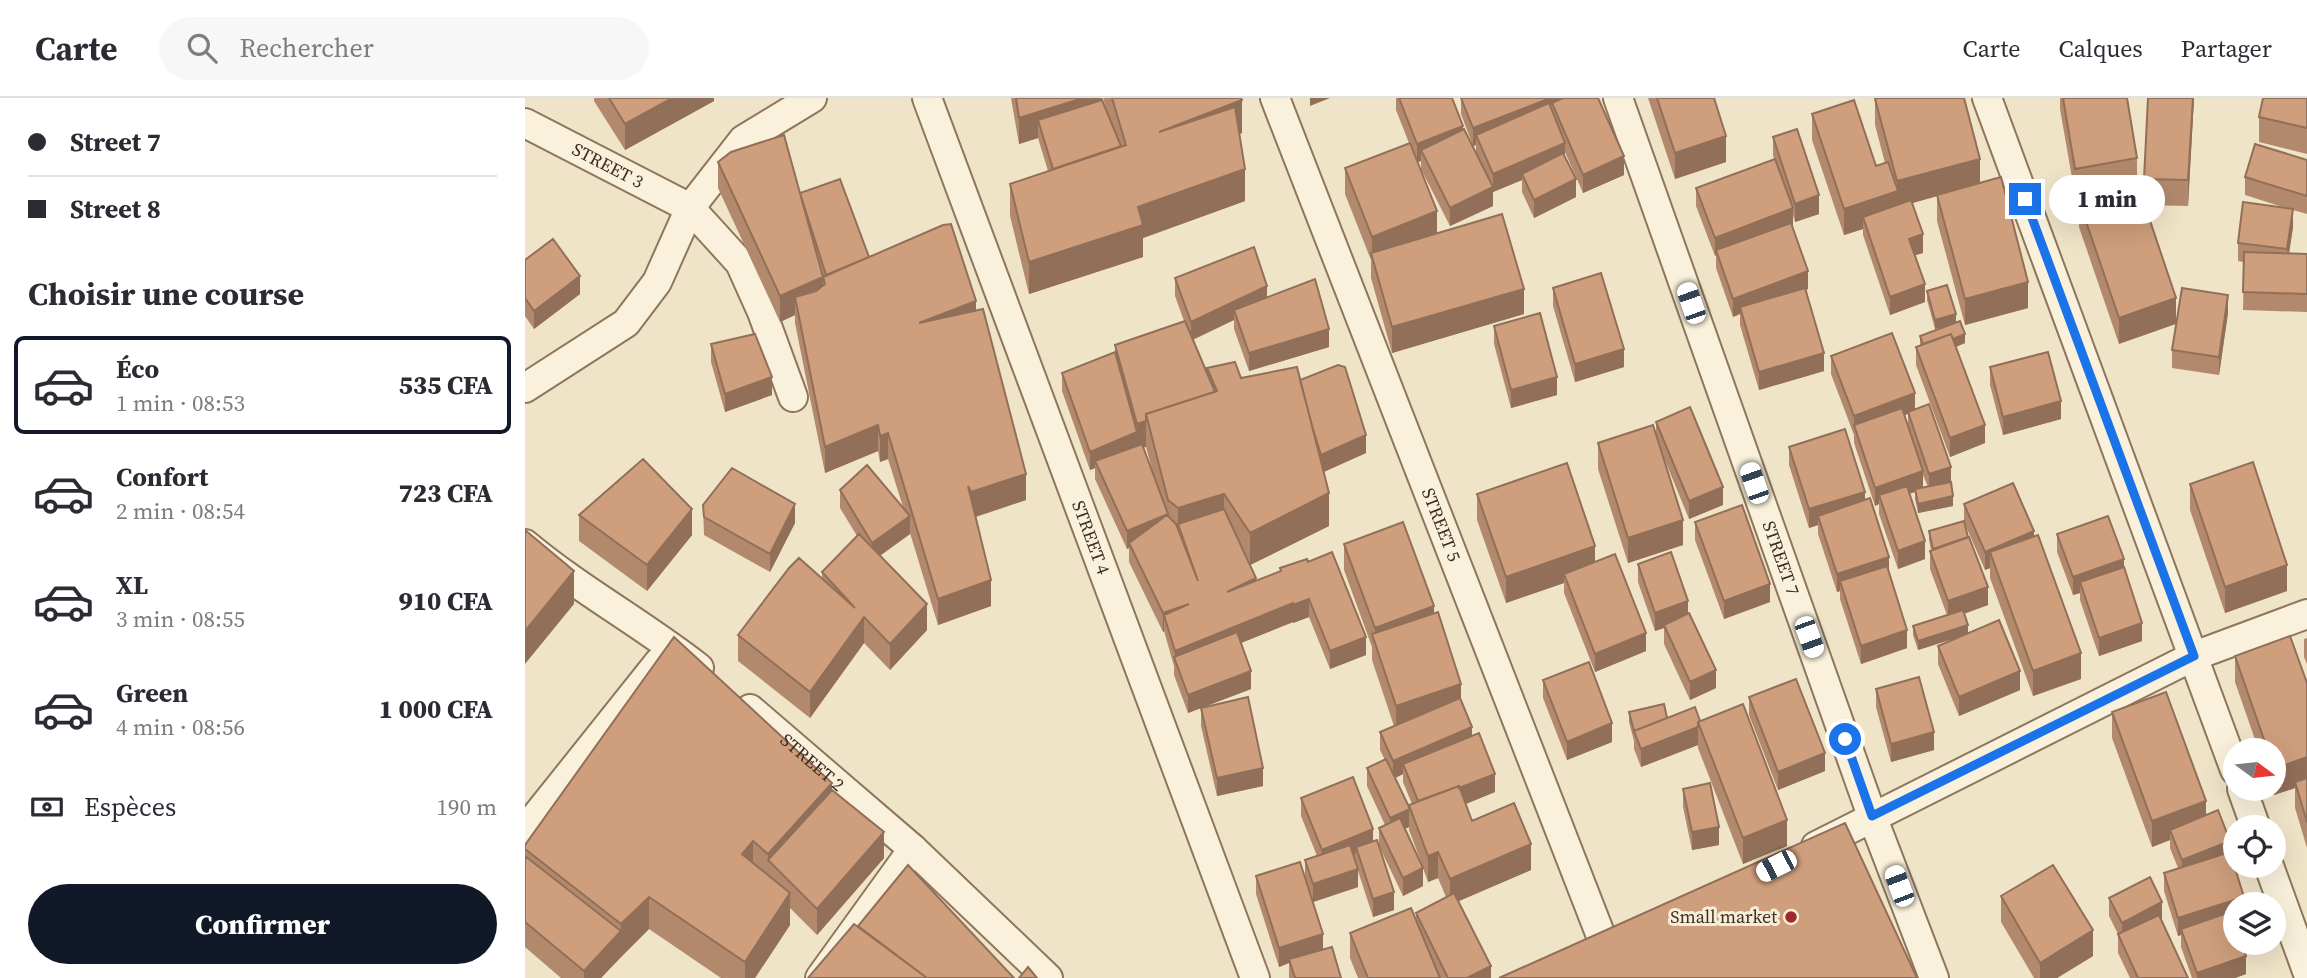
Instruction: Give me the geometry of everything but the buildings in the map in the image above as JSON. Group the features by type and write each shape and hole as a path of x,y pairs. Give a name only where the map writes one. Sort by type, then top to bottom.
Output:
{"street":[{"path":"525,388 626,323 657,282 690,208 743,140 812,98"},
{"name":"STREET 4","path":"927,98 1255,978"},
{"name":"STREET 5","path":"1275,98 1608,954"},
{"name":"STREET 7","path":"1618,98 1872,816 1934,978"},
{"path":"1987,98 2223,738"},
{"name":"STREET 3","path":"525,122 690,208"},
{"path":"690,208 740,263 762,312 793,397"},
{"name":"STREET 2","path":"525,544 556,569 671,646 724,687 913,849 1048,978"},
{"path":"1788,860 2194,656 2307,614"},
{"path":"525,830 671,646"},
{"path":"820,978 913,849"},
{"path":"2273,878 2307,971"}],"place":[{"name":"Small market","path":"1791,917"}],"route":[{"path":"1845,739 1872,816 2194,656 2025,199"}]}
